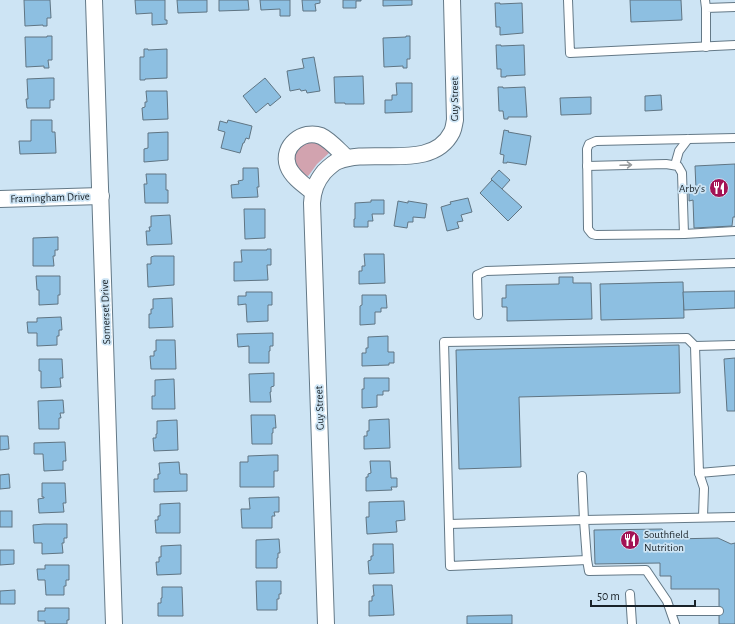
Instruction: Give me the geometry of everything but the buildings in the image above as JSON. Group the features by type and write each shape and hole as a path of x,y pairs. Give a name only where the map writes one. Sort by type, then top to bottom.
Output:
{"street":[{"name":"Somerset Drive","path":"94,0 114,624"},
{"name":"Guy Street","path":"326,624 312,203 313,192 319,178 328,167 337,161 358,157 419,155 438,148 449,136 455,120 452,0"},
{"path":"313,192 294,175 289,168 287,157 291,144 303,136 310,134 316,135 323,137 347,158"},
{"name":"Framingham Drive","path":"0,199 101,196"}],"lane":[{"path":"568,0 570,53 735,45"},
{"path":"706,47 705,4 735,7"},
{"path":"735,138 596,141 589,144 586,149 588,229 592,234 684,234 735,232"},
{"path":"675,165 679,151 688,139"},
{"path":"587,166 666,164 678,166 682,173 684,234"},
{"path":"478,315 477,275 486,271 735,263"},
{"path":"586,560 450,566 444,342 687,338 695,346 699,473 704,488 704,517"},
{"path":"695,346 735,345"},
{"path":"699,473 735,470"},
{"path":"582,476 586,560 589,571 646,570 668,601 675,624"},
{"path":"449,524 735,517"},
{"path":"630,594 632,624"},
{"path":"671,611 719,611"}],"shaded area":[{"path":"307,142 319,142 329,152 308,176 303,175 296,167 294,155 298,148"}],"place":[{"name":"Arby's","path":"719,188"},
{"name":"Southfield Nutrition","path":"630,540"}]}
